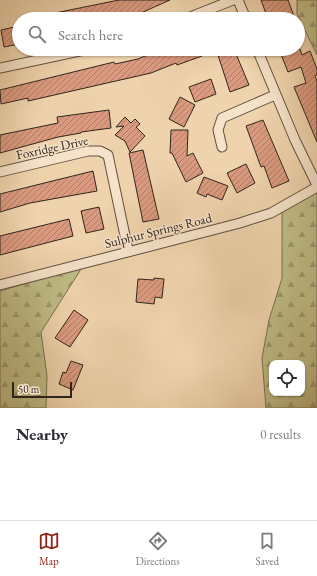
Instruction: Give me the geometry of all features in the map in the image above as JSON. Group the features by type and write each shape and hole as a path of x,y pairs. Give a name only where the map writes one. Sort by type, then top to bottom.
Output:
{"street":[{"path":"203,12 234,0"},
{"path":"238,0 243,12"},
{"path":"0,68 56,56"},
{"path":"260,56 317,186"},
{"path":"222,147 218,130 222,118 276,95"},
{"name":"Foxridge Drive","path":"0,172 88,151 100,151 108,155 128,250"},
{"name":"Sulphur Springs Road","path":"0,284 271,213 317,186"}],"green space":[{"path":"297,0 317,0 317,55 305,30 305,12 297,12"},
{"path":"317,192 317,408 266,408 262,358 269,320 282,278 282,210"},
{"path":"83,266 41,332 47,376 46,408 0,408 0,291"}],"building":[{"path":"119,0 170,0 143,12 60,12"},
{"path":"261,0 288,0 292,12 265,12"},
{"path":"12,28 12,45 4,47 1,30"},
{"path":"310,51 317,69 317,75 315,76 317,81 317,142 294,87 306,83 301,67 288,72 282,56 305,56 305,54"},
{"path":"145,56 202,56 177,65 176,63 151,73 28,101 28,98 1,104 0,90 114,62 115,64"},
{"path":"218,56 237,56 249,85 230,92"},
{"path":"211,79 216,94 195,102 189,87"},
{"path":"180,97 195,105 184,127 169,119"},
{"path":"109,110 111,128 58,137 0,153 0,135 58,123 57,117"},
{"path":"125,117 131,123 135,119 140,124 136,127 145,136 130,152 125,141 115,135 124,126 116,127"},
{"path":"263,120 289,181 272,188 264,166 261,167 246,126"},
{"path":"171,130 188,130 187,156 193,153 203,173 186,182 172,153 170,153"},
{"path":"143,150 159,219 143,222 129,153"},
{"path":"246,164 255,183 237,193 227,173"},
{"path":"93,171 97,191 30,203 0,212 0,194"},
{"path":"204,177 228,186 222,200 207,194 206,197 197,193"},
{"path":"99,207 104,229 86,233 81,211"},
{"path":"69,219 73,236 0,255 0,236"},
{"path":"154,278 164,279 162,298 155,297 154,304 136,302 138,279 154,280"},
{"path":"74,310 88,320 70,347 55,338"},
{"path":"71,361 83,365 73,390 59,384 63,372 66,373"}]}
